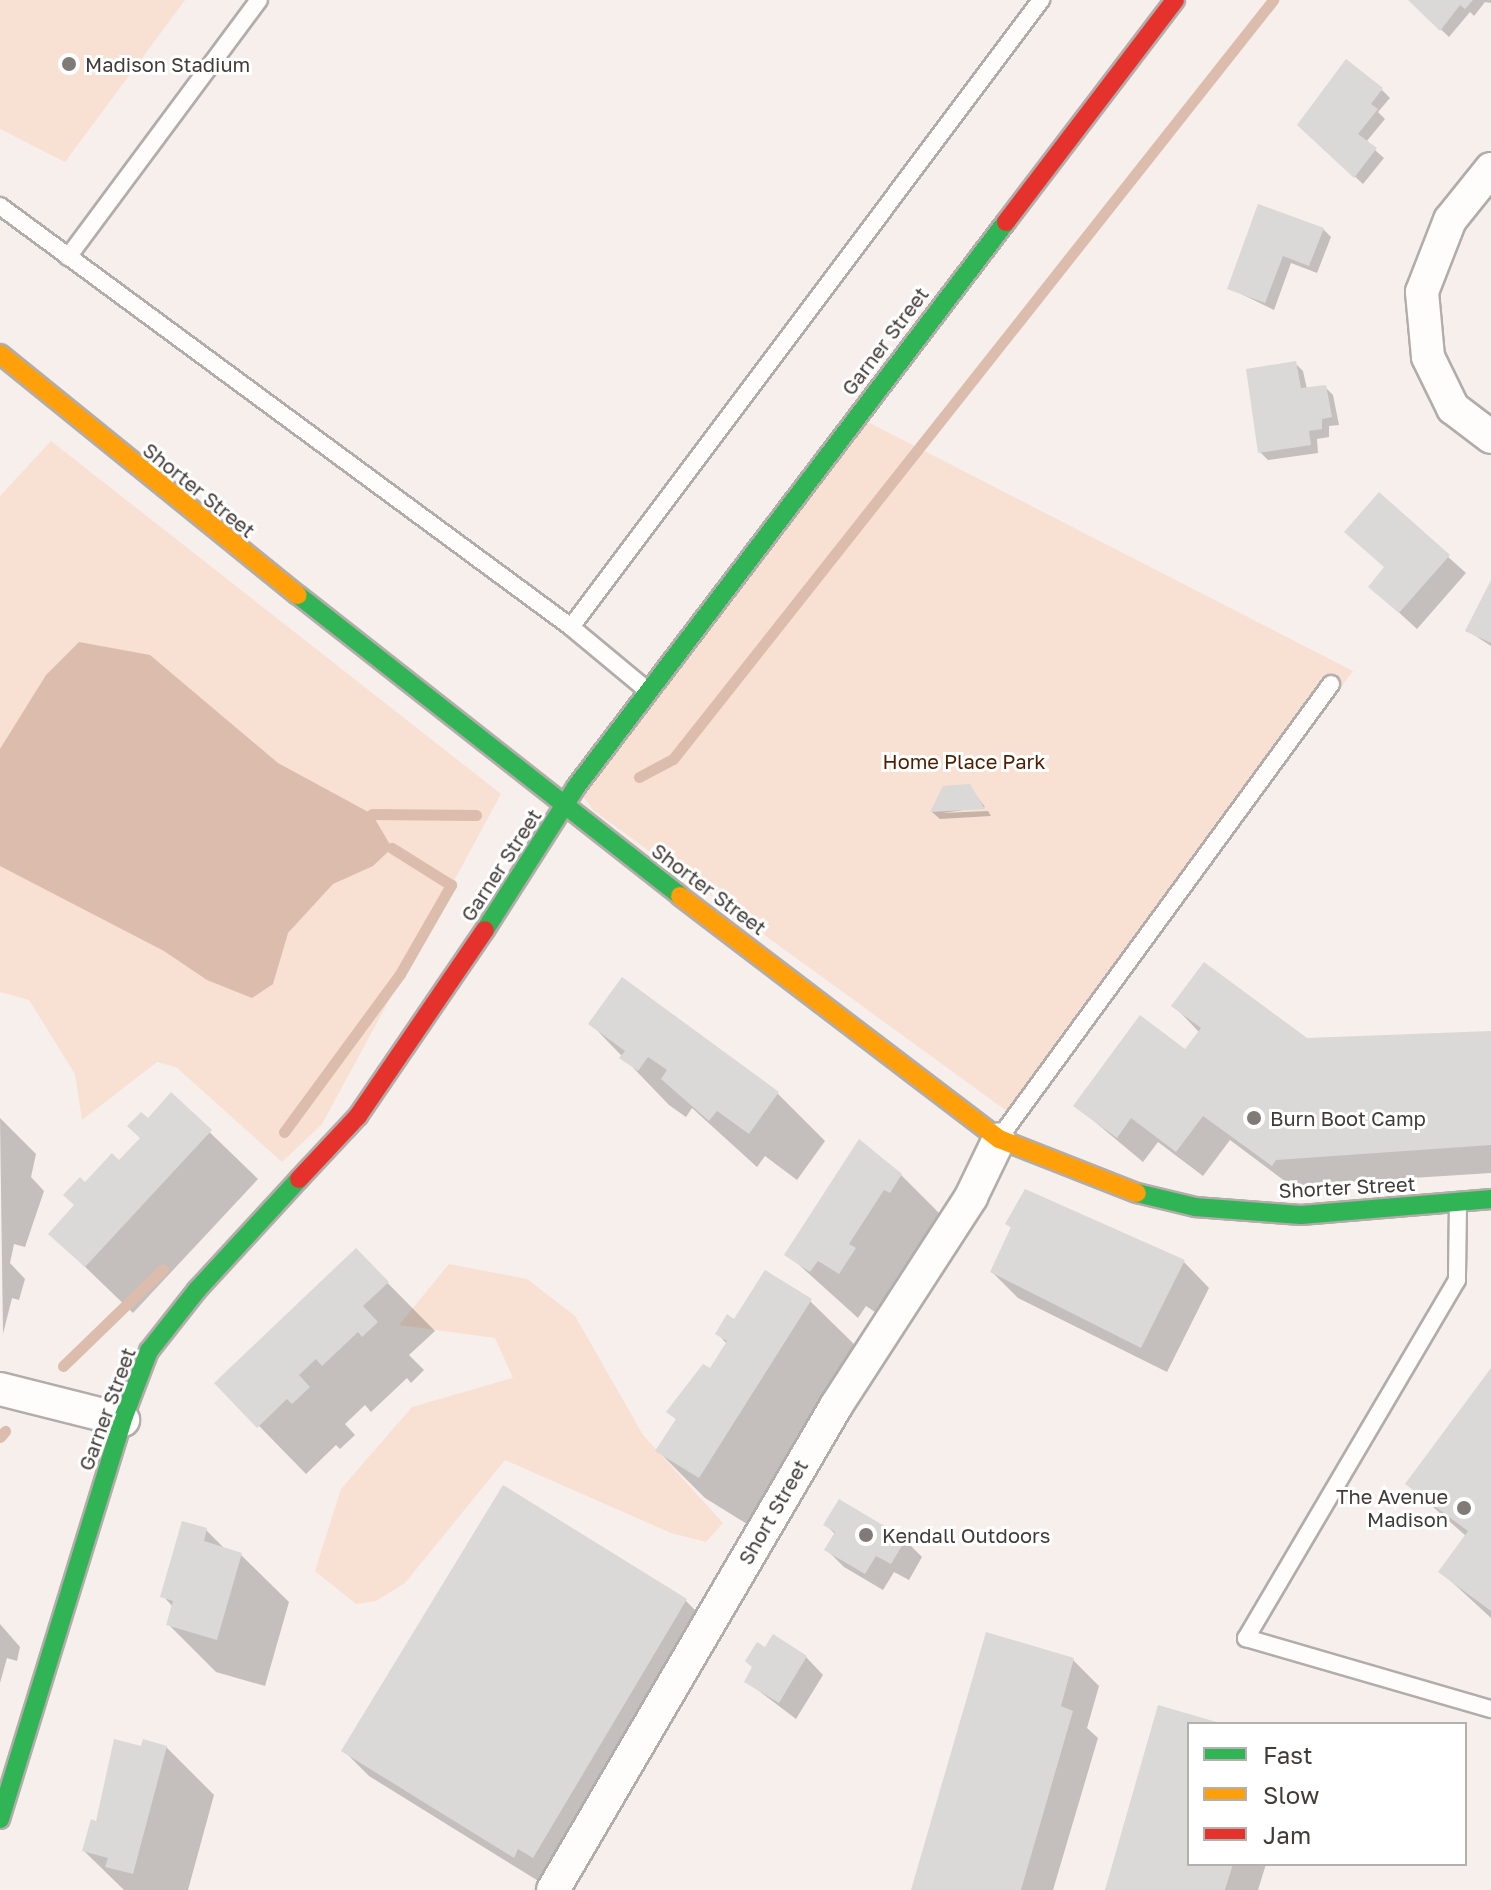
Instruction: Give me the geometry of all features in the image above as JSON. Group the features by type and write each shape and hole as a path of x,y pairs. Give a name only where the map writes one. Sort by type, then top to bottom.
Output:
{"street":[{"name":"Garner Street","path":"0,1819 123,1420 149,1351 197,1290 358,1116 423,1028 565,806 648,691 1175,0"},
{"path":"1491,169 1450,220 1422,292 1428,357 1453,408 1491,437"},
{"name":"Shorter Street","path":"0,354 146,477 565,806 999,1139 1122,1190 1195,1207 1301,1215 1491,1199"},
{"name":"Short Street","path":"553,1890 836,1406 971,1197 999,1139"},
{"path":"0,1389 123,1420"}],"lane":[{"path":"68,257 259,0"},
{"path":"571,627 1041,0"},
{"path":"0,206 571,627 648,691"},
{"path":"999,1139 1331,684"},
{"path":"1459,1202 1457,1280 1246,1638 1491,1709"}],"green space":[{"name":"Madison Stadium","path":"0,0 185,0 65,162 0,129"},
{"name":"Home Place Park","path":"856,416 1353,671 1019,1120 594,811 576,787"},
{"path":"51,441 501,794 322,1124 282,1162 176,1067 157,1062 82,1120 75,1074 29,1000 0,992 0,496"},
{"path":"449,1264 527,1279 575,1316 643,1435 723,1523 706,1542 671,1533 505,1460 405,1583 376,1601 356,1604 315,1571 341,1489 412,1407 513,1378 495,1338 399,1325"}],"shaded area":[{"path":"79,642 150,655 278,763 372,814 392,848 373,866 333,884 288,933 273,984 252,998 207,980 164,951 0,866 0,749 46,675"}],"building":[{"path":"1408,0 1473,0 1465,9 1460,5 1440,31"},
{"path":"1346,59 1383,88 1371,104 1378,109 1358,134 1377,148 1354,178 1297,125"},
{"path":"1258,204 1324,228 1309,266 1283,256 1265,303 1227,289"},
{"path":"1296,361 1301,388 1326,385 1332,417 1322,419 1322,429 1309,431 1311,445 1258,453 1246,369"},
{"path":"1379,492 1450,555 1399,613 1368,587 1384,567 1344,532"},
{"path":"1491,580 1491,643 1465,631"},
{"path":"970,784 985,809 930,812 943,786"},
{"path":"1204,962 1307,1038 1491,1031 1491,1145 1276,1160 1272,1166 1203,1116 1176,1152 1131,1118 1117,1138 1073,1106 1140,1015 1185,1049 1201,1028 1171,1006"},
{"path":"622,977 779,1092 749,1134 717,1111 709,1121 661,1079 667,1070 648,1057 638,1071 619,1058 625,1051 588,1024"},
{"path":"171,1092 212,1130 85,1267 48,1234 74,1205 63,1195 80,1177 85,1182 112,1153 119,1160 140,1138 127,1126 141,1112 148,1118"},
{"path":"859,1139 902,1174 890,1193 884,1190 849,1244 856,1248 839,1274 818,1261 810,1272 784,1255"},
{"path":"1025,1189 1185,1260 1141,1348 990,1272 1011,1227 1005,1224"},
{"path":"356,1248 389,1282 363,1306 378,1322 362,1337 358,1332 322,1366 316,1359 299,1375 310,1387 292,1404 287,1399 257,1428 214,1383"},
{"path":"765,1270 812,1299 699,1478 655,1451 676,1419 666,1412 703,1364 710,1368 727,1341 715,1334 727,1314 734,1319"},
{"name":"The Avenue Madison","path":"1491,1368 1491,1611 1438,1572 1468,1531 1405,1484"},
{"path":"503,1485 687,1599 533,1858 518,1849 514,1858 341,1751"},
{"name":"Kendall Outdoors","path":"839,1499 906,1539 891,1564 876,1556 865,1574 824,1550 835,1532 823,1525"},
{"path":"182,1521 207,1528 204,1541 242,1553 217,1640 166,1625 173,1601 160,1597"},
{"path":"986,1632 1074,1658 1061,1706 1073,1711 1021,1890 911,1890"},
{"path":"773,1634 807,1656 779,1703 744,1682 752,1667 745,1661 757,1642 765,1647"},
{"path":"1158,1705 1217,1722 1187,1722 1187,1866 1232,1866 1225,1890 1105,1890"},
{"path":"114,1739 141,1746 143,1739 167,1746 133,1874 105,1867 108,1858 82,1851 91,1819 96,1821"}],"waterway":[{"path":"639,777 673,759 1273,0"},
{"path":"372,814 476,815"},
{"path":"284,1132 400,974 451,885 392,848"},
{"path":"63,1366 163,1269"},
{"path":"0,1437 5,1431"}],"traffic: fast":[{"path":"485,930 576,787 1006,222"},
{"path":"298,595 680,896"},
{"path":"0,1819 124,1416 149,1351 197,1290 299,1179"},
{"path":"1137,1193 1195,1207 1301,1215 1491,1199"}],"traffic: slow":[{"path":"0,354 298,595"},
{"path":"680,896 999,1139 1137,1193"}],"traffic: jam":[{"path":"1006,222 1175,0"},
{"path":"299,1179 358,1116 485,930"}],"place":[{"name":"Madison Stadium","path":"69,64"},
{"name":"Burn Boot Camp","path":"1254,1118"},
{"name":"The Avenue Madison","path":"1464,1508"},
{"name":"Kendall Outdoors","path":"866,1535"}]}
